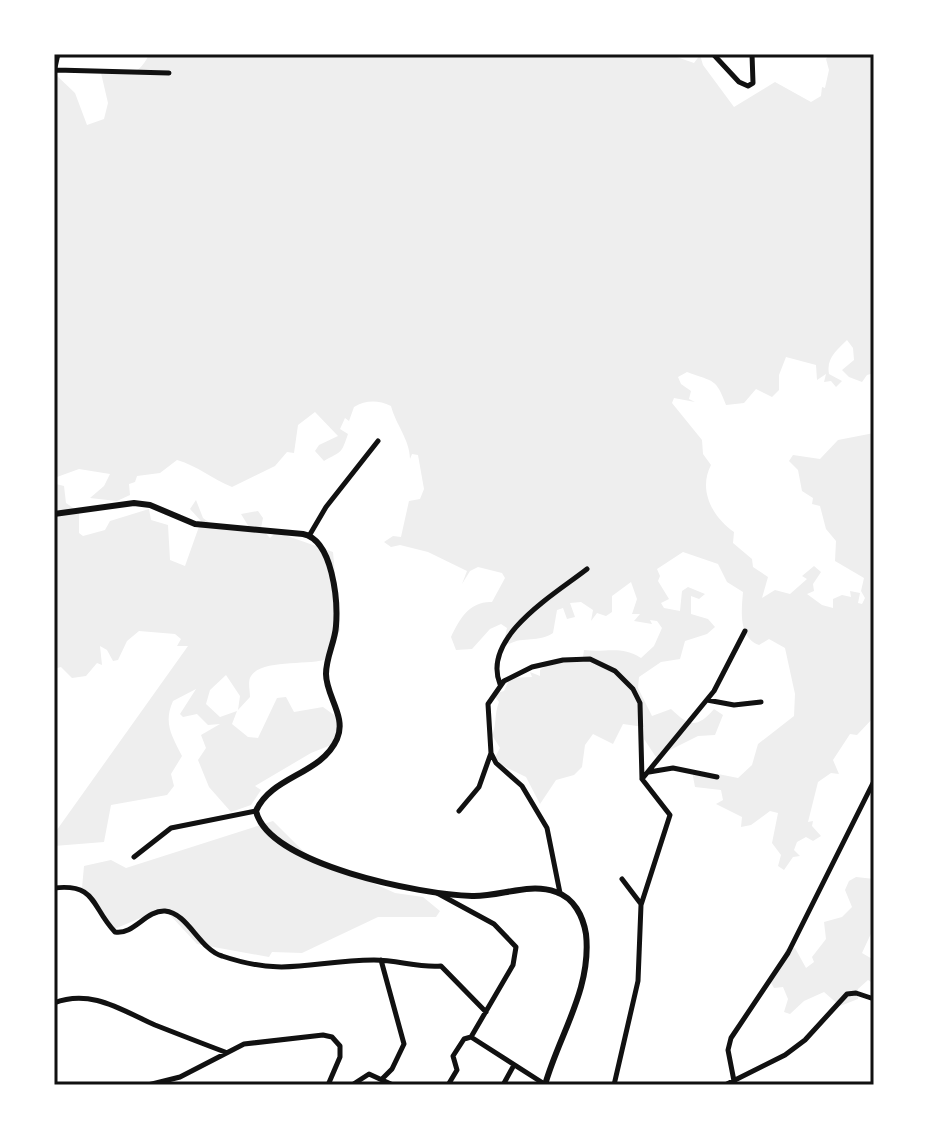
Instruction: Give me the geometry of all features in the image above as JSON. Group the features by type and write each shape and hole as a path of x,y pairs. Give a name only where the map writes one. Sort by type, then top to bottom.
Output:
{"main road":[{"path":"54,514 134,503 150,505 206,526 309,536 328,559 336,626 325,673 338,716 339,734 330,751 313,768 269,793 256,811 260,823 273,838 306,859 432,890 471,896 533,889 560,893 573,902 585,930 583,985 546,1085"}],"street":[{"path":"58,54 55,71 169,73"},
{"path":"713,54 739,82 748,86 753,83 752,54"},
{"path":"309,536 331,500 378,441"},
{"path":"500,684 495,656 501,645 531,614 587,569"},
{"path":"642,779 707,700 745,631"},
{"path":"459,811 479,787 491,753 488,704 500,684 540,664 587,659 608,666 633,689 640,703 642,779 669,811 669,825 641,905 638,981 614,1085"},
{"path":"707,700 730,705 761,702"},
{"path":"491,753 496,763 522,786 547,828 560,893"},
{"path":"648,772 673,768 717,777"},
{"path":"734,1081 729,1041 788,953 874,781"},
{"path":"134,857 171,828 256,811"},
{"path":"622,879 641,905"},
{"path":"54,888 78,887 86,891 118,933 167,911 180,919 210,951 256,965 295,969 381,960 422,967 443,966 486,1012"},
{"path":"432,890 494,924 516,947 516,958 486,1012 471,1037 464,1039 453,1056 457,1070 448,1085"},
{"path":"381,960 404,1044 392,1069 383,1078"},
{"path":"725,1085 785,1055 805,1040 840,999 856,993 874,999"},
{"path":"54,1003 73,999 113,1003 147,1021 226,1052"},
{"path":"148,1085 166,1081 244,1044 327,1035 337,1040 340,1051 328,1085"},
{"path":"471,1037 546,1085"},
{"path":"503,1085 514,1065"},
{"path":"352,1085 365,1074 383,1078 393,1085"}],"shaded area":[{"path":"149,54 668,54 694,63 700,55 703,65 734,107 775,82 811,102 821,96 822,87 825,88 829,70 826,59 830,54 874,54 874,373 867,375 862,382 849,377 842,370 854,360 853,348 847,340 829,363 829,374 842,381 836,387 831,381 824,382 826,374 817,380 816,365 786,357 779,375 779,390 772,397 756,389 744,403 726,405 713,382 687,372 678,377 681,384 691,391 689,399 695,402 674,398 672,403 702,440 703,454 711,465 706,485 710,504 720,520 734,532 733,543 752,559 753,567 768,577 762,598 775,590 790,594 807,579 802,576 814,566 821,572 813,584 814,591 807,594 822,605 833,608 833,599 842,595 851,597 850,591 860,593 858,603 862,604 865,598 861,591 864,578 835,561 836,541 826,529 820,506 812,504 813,498 802,491 798,470 789,461 793,455 820,459 838,440 874,433 874,717 857,735 850,734 833,760 839,774 831,773 818,782 808,822 813,821 812,826 821,836 813,841 806,837 797,842 794,850 800,856 793,857 784,870 778,866 781,855 772,843 778,813 770,811 751,825 741,827 742,817 716,804 723,800 721,790 695,787 692,771 712,777 718,774 738,778 752,765 758,744 794,716 795,694 785,648 769,639 759,645 747,635 742,621 743,592 727,582 718,564 683,552 657,569 660,576 658,581 669,599 661,603 664,608 680,611 682,591 688,587 705,594 699,599 691,596 691,614 708,619 715,627 707,634 685,641 680,659 661,662 639,677 638,688 652,716 671,709 692,723 702,720 714,709 723,715 715,735 698,736 656,757 644,739 644,727 623,724 613,744 593,734 585,745 582,767 574,775 556,780 540,804 526,777 493,761 500,748 492,735 499,702 493,694 504,691 510,678 532,677 530,672 540,676 540,670 555,659 583,657 584,650 620,651 641,658 654,646 662,628 657,621 650,620 652,624 634,621 640,614 632,614 637,599 631,582 612,596 612,612 606,616 597,613 591,621 593,610 581,602 570,603 575,617 567,619 563,608 557,610 553,633 547,636 509,644 504,641 507,628 501,624 490,629 472,649 456,650 451,637 462,617 478,604 492,602 505,578 502,573 478,567 470,571 462,584 467,571 428,552 400,545 391,547 384,542 393,536 401,537 409,501 420,499 424,489 418,455 412,454 410,459 408,445 391,406 372,402 354,407 349,421 345,418 340,429 348,434 335,455 324,461 315,451 319,445 338,436 315,412 298,425 294,453 287,452 275,466 232,487 177,460 160,473 137,476 135,482 129,484 130,495 117,501 90,498 104,486 110,474 79,469 57,477 56,484 64,486 66,503 79,512 79,533 83,536 105,530 110,521 149,509 151,520 168,525 170,560 185,566 201,521 190,509 196,500 203,518 217,528 252,532 241,514 258,511 263,518 261,528 270,538 276,532 333,552 340,630 327,659 273,665 255,672 249,680 250,697 238,710 240,696 226,675 210,690 206,704 220,717 237,711 232,724 248,737 258,738 277,698 286,697 294,712 323,707 341,720 331,745 311,753 255,786 261,790 251,805 231,812 209,787 198,760 206,748 201,735 220,724 208,725 197,714 183,717 180,714 196,689 173,701 170,709 170,729 182,756 171,774 174,786 167,795 111,805 104,842 54,846 54,834 188,646 177,646 181,639 175,634 139,631 127,641 118,660 113,661 107,650 100,646 102,665 97,663 86,676 72,678 61,667 54,669 54,73 75,93 87,125 104,119 108,103 101,73 105,69 119,74 131,73 141,67"},
{"path":"273,821 305,853 395,893 423,897 440,911 436,917 378,917 302,953 272,952 269,957 197,944 169,914 157,911 112,930 82,888 84,866 111,860 126,868"},
{"path":"856,877 874,879 874,927 862,953 874,960 874,984 868,980 858,989 858,999 840,1006 824,992 804,1001 790,1014 784,1012 788,999 783,987 774,988 770,981 779,969 786,949 795,948 806,968 814,962 812,957 826,939 824,922 842,917 852,907 845,890 849,881"}]}
